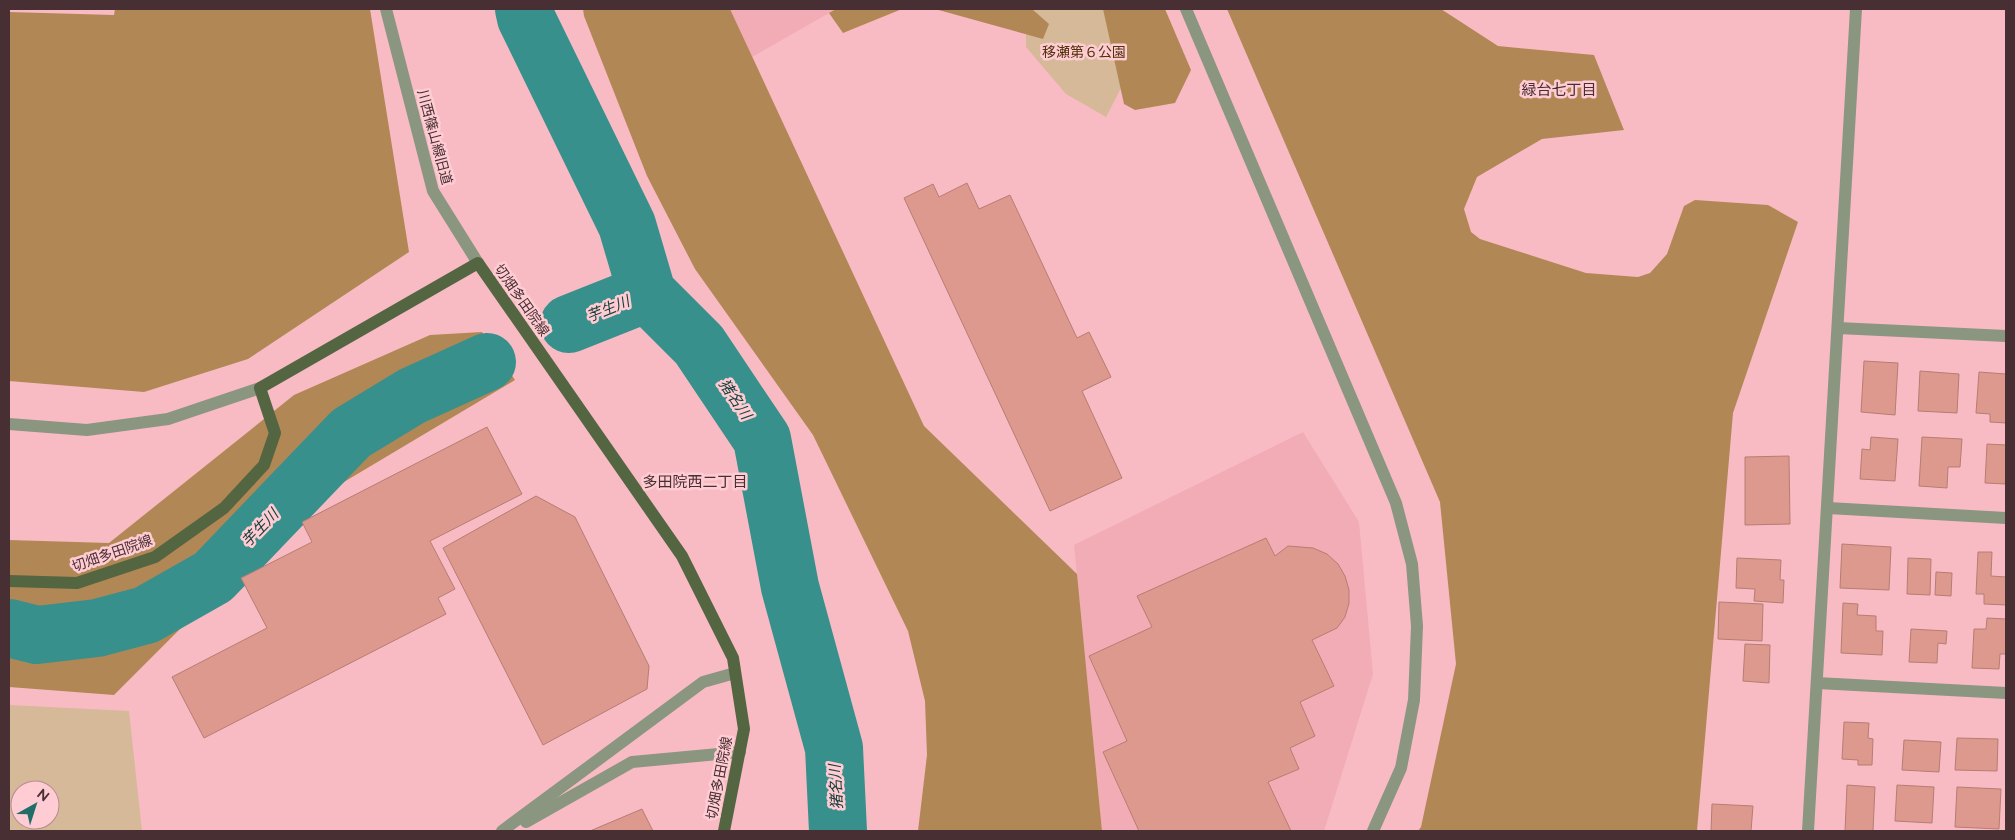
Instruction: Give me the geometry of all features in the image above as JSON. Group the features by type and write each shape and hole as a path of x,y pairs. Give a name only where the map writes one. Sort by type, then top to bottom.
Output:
{"main road":[{"name":"切畑多田院線","path":"9,581 76,583 155,557 224,508 264,465 275,433 260,388 478,263 682,556 733,658 744,729 724,831"}],"street":[{"name":"川西篠山線旧道","path":"386,9 433,191 478,263"},
{"path":"1186,9 1396,503 1412,564 1417,626 1414,700 1400,768 1373,831"},
{"path":"1808,831 1856,9"},
{"path":"1838,328 2006,336"},
{"path":"9,424 87,430 168,419 260,388"},
{"path":"1828,508 2006,518"},
{"path":"502,831 703,682 735,674"},
{"path":"1817,683 2006,693"},
{"path":"509,831 632,762 740,752"}],"shaded area":[{"path":"115,9 370,9 409,252 248,359 144,392 9,381 9,12 114,15"},
{"path":"583,9 730,9 924,426 1077,574 1102,831 918,831 927,755 925,701 908,631 813,435 695,269 647,176 584,16"},
{"path":"730,9 836,9 752,57"},
{"path":"836,9 902,9 843,33 829,13"},
{"path":"935,9 1032,9 1049,24 1043,39"},
{"path":"1103,9 1165,9 1191,70 1175,103 1135,110 1124,104"},
{"path":"1227,9 1441,9 1498,46 1594,55 1624,130 1542,139 1477,177 1464,209 1471,232 1480,239 1586,273 1638,277 1650,273 1667,254 1684,206 1695,200 1768,205 1798,222 1733,413 1697,831 1418,831 1421,827 1456,664 1440,502"},
{"path":"482,332 515,380 302,507 114,695 9,687 9,540 109,543 294,395 430,335"},
{"path":"1303,432 1359,522 1373,674 1324,831 1102,831 1074,545"}],"green space":[{"name":"移瀬第６公園","path":"1026,9 1116,9 1131,69 1106,117 1066,94 1026,47"},
{"path":"9,705 129,711 142,831 9,831"}],"building":[{"path":"967,183 979,209 1010,195 1077,338 1089,332 1111,377 1082,391 1122,478 1050,511 904,198 933,184 939,197"},
{"path":"1864,361 1898,363 1895,415 1861,412"},
{"path":"1920,371 1959,374 1957,413 1918,411"},
{"path":"1979,372 2006,374 2006,423 1990,422 1990,414 1976,413"},
{"path":"487,427 522,494 430,541 455,589 438,598 446,614 204,738 172,677 267,628 241,578 312,542 302,522"},
{"path":"1871,437 1898,439 1895,481 1860,479 1862,449 1870,450"},
{"path":"1922,437 1962,439 1960,467 1948,467 1947,488 1919,486"},
{"path":"1987,444 2006,445 2006,484 1985,483"},
{"path":"1789,456 1790,524 1745,525 1745,457"},
{"path":"536,496 575,517 649,666 647,689 543,745 443,548"},
{"path":"1266,538 1275,556 1288,546 1313,548 1327,554 1338,564 1345,576 1349,590 1349,603 1345,617 1337,628 1312,640 1334,686 1300,702 1315,736 1290,748 1299,769 1268,782 1291,831 1139,831 1103,752 1127,741 1089,656 1152,627 1137,596"},
{"path":"1842,544 1891,547 1889,590 1840,588"},
{"path":"1978,552 1992,552 1991,576 2006,577 2006,605 1984,604 1984,594 1976,594"},
{"path":"1737,558 1781,560 1780,580 1784,580 1783,603 1754,601 1755,589 1736,588"},
{"path":"1908,558 1931,559 1930,595 1907,594"},
{"path":"1936,572 1952,573 1951,596 1935,595"},
{"path":"1719,602 1763,604 1762,641 1718,639"},
{"path":"1843,603 1858,604 1857,615 1876,616 1876,631 1883,631 1882,655 1841,653"},
{"path":"1987,618 2006,619 2006,654 2000,654 1999,669 1972,668 1974,629 1986,629"},
{"path":"1911,629 1947,631 1946,644 1938,643 1937,663 1909,662"},
{"path":"1745,644 1770,645 1769,683 1743,681"},
{"path":"1844,722 1869,723 1868,738 1873,739 1872,765 1858,765 1858,760 1842,759"},
{"path":"1957,738 1998,739 1997,771 1955,770"},
{"path":"1904,740 1941,742 1939,772 1902,770"},
{"path":"1847,785 1875,787 1873,831 1845,831"},
{"path":"1897,785 1934,787 1932,823 1895,821"},
{"path":"1957,787 2001,789 1999,829 1955,827"},
{"path":"1712,804 1753,806 1751,831 1711,831"},
{"path":"642,809 653,831 590,831"}],"waterway":[{"name":"猪名川","path":"524,9 526,18 627,225 647,293 699,345 762,439 790,587 834,748 838,831"},
{"name":"芋生川","path":"569,324 647,293"},
{"name":"芋生川","path":"9,628 37,635 97,628 146,615 213,577 351,433 412,396 487,362"}],"district":[{"name":"緑台七丁目","path":"1559,90"},
{"name":"多田院西二丁目","path":"695,482"}]}
